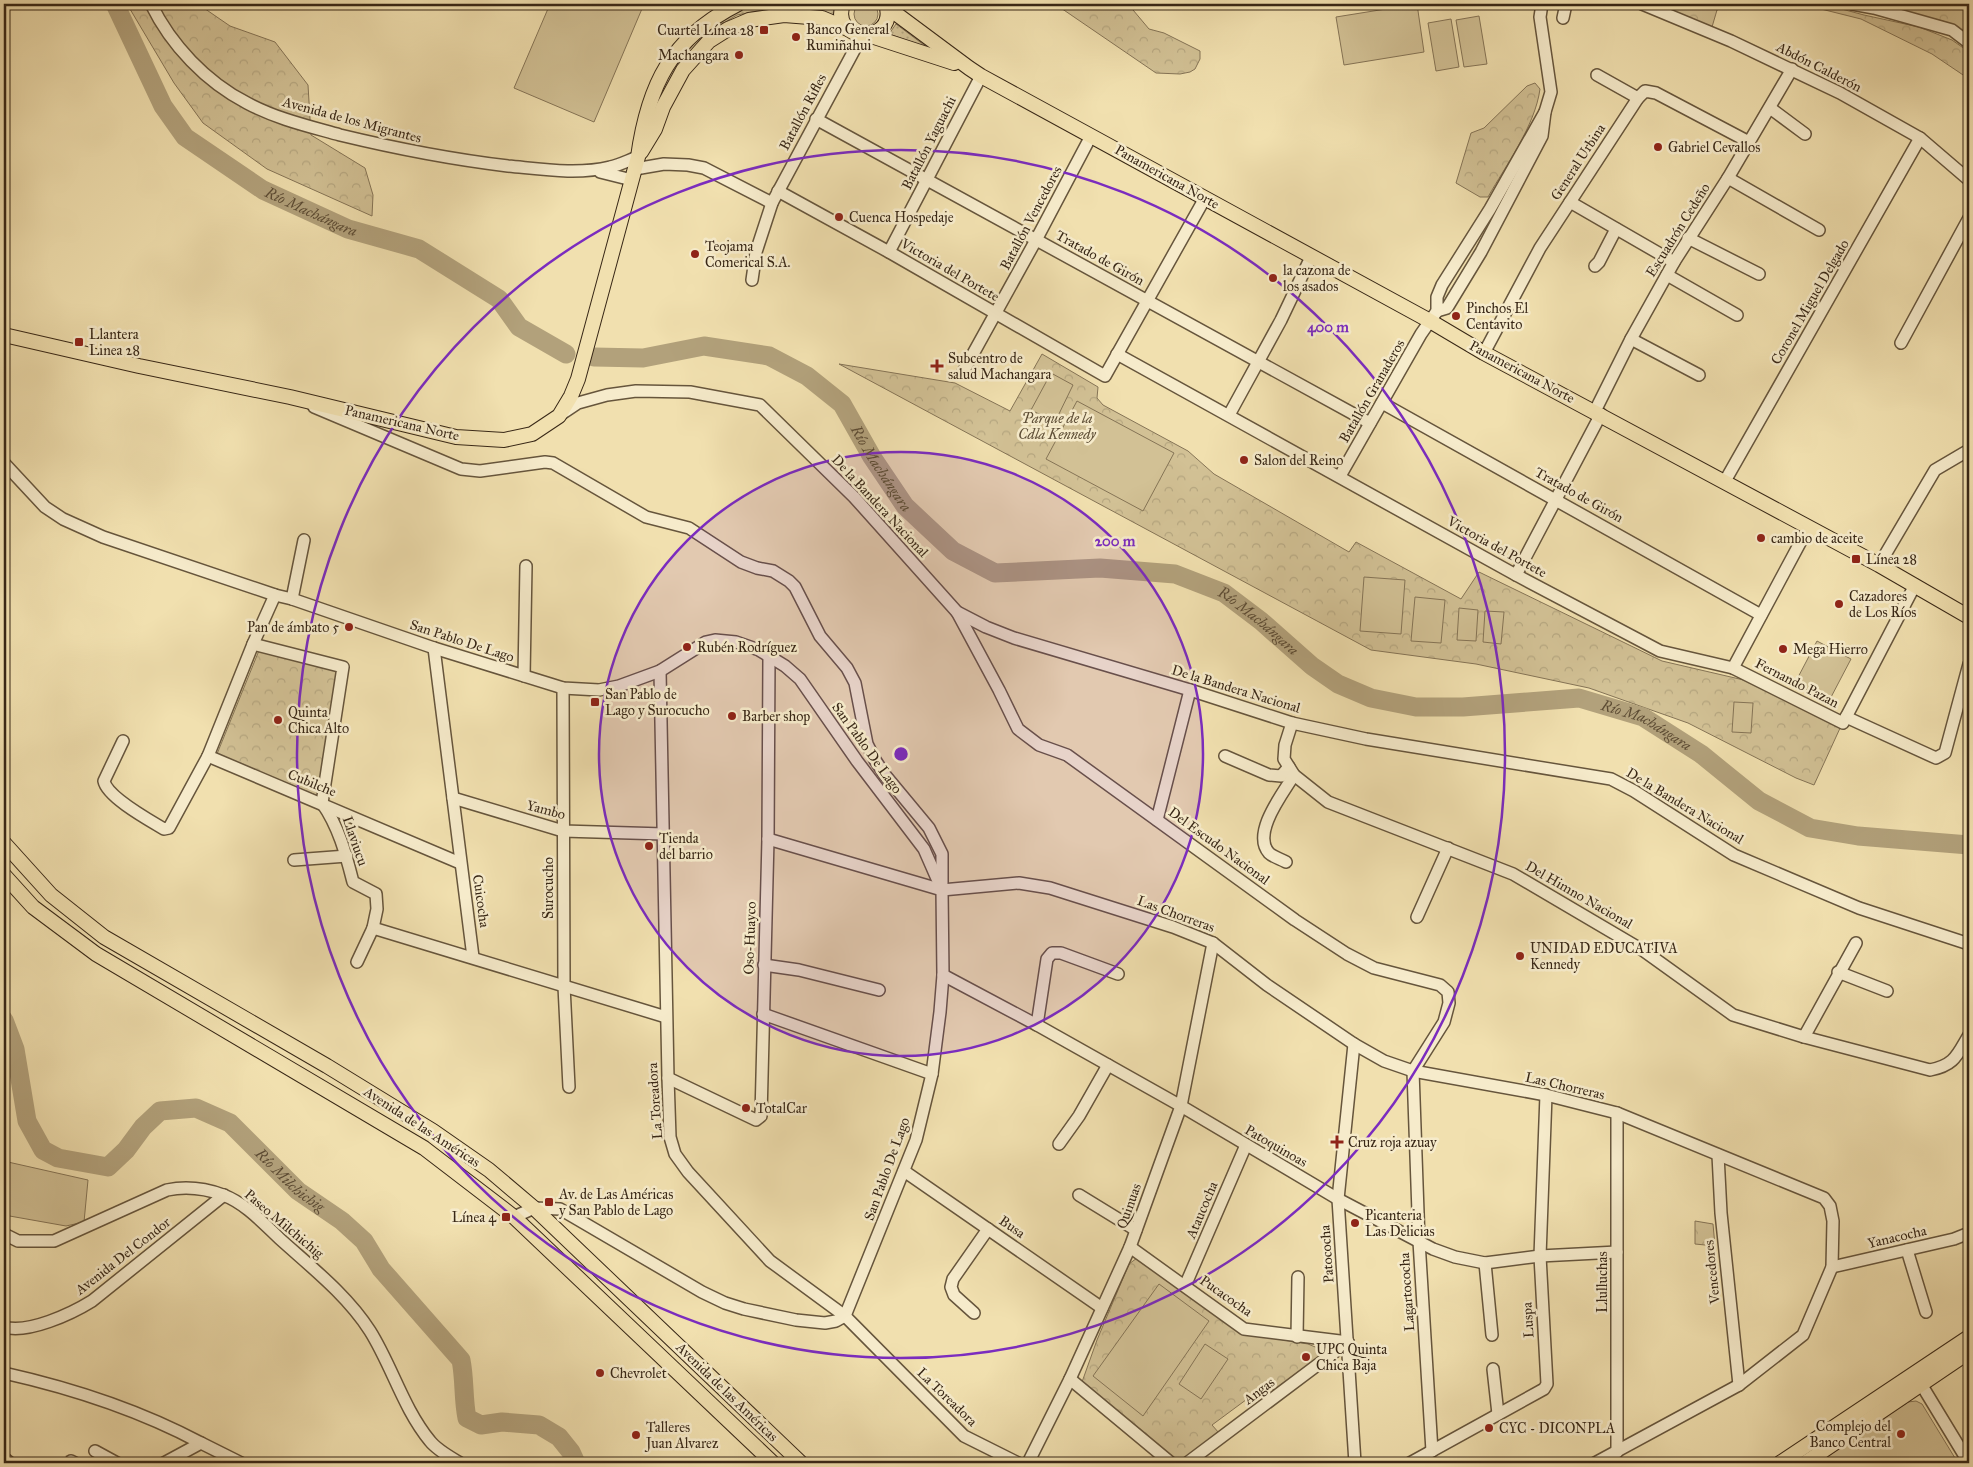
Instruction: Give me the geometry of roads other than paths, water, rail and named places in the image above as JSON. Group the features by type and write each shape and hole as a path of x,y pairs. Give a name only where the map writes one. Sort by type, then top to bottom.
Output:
{"main road":[{"name":"Panamericana Norte","path":"4,335 138,366 290,397 456,437 504,440 532,434 559,416 571,396 578,379 635,169 643,124 656,85 666,65 676,51 718,14 738,4"},
{"path":"843,4 841,15 858,33"},
{"name":"Panamericana Norte","path":"858,33 880,30 887,18 886,5"},
{"name":"Panamericana Norte","path":"886,5 981,76 1311,257 1433,316 1484,353 1725,481 1915,585 1969,617"},
{"name":"Panamericana Norte","path":"635,169 655,129 663,107 683,70 709,41 728,29 749,20 784,14 822,18 858,33 969,68"},
{"name":"Avenida de las Américas","path":"4,843 51,895 104,937 433,1131 489,1170 534,1208 802,1463"},
{"name":"Avenida de las Américas","path":"4,875 33,907 96,954 424,1148 514,1218 773,1463"},
{"path":"1780,1463 1969,1337"},
{"path":"1805,1463 1969,1352"}],"street":[{"name":"Avenida de los Migrantes","path":"151,4 170,37 214,82 246,103 289,122 401,150 451,159 548,170 590,170"},
{"name":"Batallón Granaderos","path":"1340,476 1433,316 1437,297 1442,286 1490,209 1545,112 1550,92 1540,17 1542,4"},
{"path":"1563,18 1566,4"},
{"name":"Abdón Calderón","path":"1642,4 1695,25 1840,93 1920,138 1969,180"},
{"path":"1852,4 1874,8 1952,30 1969,43"},
{"name":"Batallón Rifles","path":"752,280 756,252 772,203 857,45 858,33"},
{"name":"Escuadrón Cedeño","path":"1516,575 1598,413 1631,339 1688,238 1728,178 1792,69"},
{"path":"1597,75 1638,98 1645,91 1656,93 1749,142"},
{"name":"Batallón Yaguachi","path":"889,252 981,76"},
{"name":"General Urbina","path":"1484,353 1540,248 1638,98"},
{"path":"1770,108 1805,134"},
{"name":"Tratado de Girón","path":"816,119 1370,423"},
{"name":"Batallón Vencedores","path":"963,372 1092,136"},
{"name":"Coronel Miguel Delgado","path":"1725,481 1920,138"},
{"path":"590,170 635,169 664,164 688,165 704,168 772,203"},
{"path":"590,170 611,167 635,169"},
{"path":"1728,178 1819,230"},
{"name":"Victoria del Portete","path":"778,191 889,252 1105,376 1117,354 1516,575 1660,651 1733,668"},
{"path":"1117,354 1205,198"},
{"path":"1570,202 1674,262"},
{"path":"1901,343 1969,218"},
{"path":"1595,266 1599,262 1616,229"},
{"path":"1688,238 1759,274"},
{"path":"1230,415 1311,257"},
{"path":"1667,275 1737,315"},
{"path":"1631,339 1699,375"},
{"name":"De la Bandera Nacional","path":"559,416 578,403 607,395 636,391 690,392 760,405 854,497 957,612 986,627 1014,638 1190,690 1292,723 1366,739 1611,779 1634,791 1734,855 1859,908 1969,944"},
{"path":"290,397 461,469 480,471 545,462 553,463 646,517 690,528 741,562 772,571 789,581 800,595 820,636 847,668 855,683 867,744 875,760 884,775 929,828 942,854 942,890 768,839"},
{"name":"Tratado de Girón","path":"1382,403 1761,614"},
{"path":"1879,565 1935,470 1969,450"},
{"name":"San Pablo De Lago","path":"4,463 44,507 63,520 104,537 275,596 292,599 434,648 563,688 599,690 618,686 660,671 706,642 715,640 736,642 759,650 785,666 800,679 857,761 924,849 942,890 940,1012 932,1074 916,1140 845,1316"},
{"path":"1733,668 1808,528"},
{"path":"292,599 304,540"},
{"path":"524,676 526,566"},
{"name":"Fernando Pazan","path":"1733,668 1843,723 1915,585"},
{"path":"123,741 104,781 105,786 113,795 164,829 169,828 208,756 253,644 275,596"},
{"name":"Del Escudo Nacional","path":"957,612 1018,729 1039,746 1067,755 1295,920 1347,954 1374,968 1445,988 1448,992 1449,1003 1444,1022 1413,1071"},
{"path":"253,644 343,667 322,803"},
{"name":"Cuicocha","path":"434,648 473,957"},
{"name":"Oso-Huayco","path":"668,1078 756,1120 761,1116 768,839 768,656"},
{"path":"1846,716 1936,758 1945,753 1969,664"},
{"name":"La Toreadora","path":"660,671 666,1017 670,1138 675,1154 688,1172 770,1261 845,1316 964,1436 1018,1463"},
{"name":"Surocucho","path":"563,688 564,986 568,1087"},
{"path":"1157,820 1190,690"},
{"path":"1292,723 1284,759 1292,771"},
{"name":"Cubilche","path":"208,756 460,863"},
{"path":"1225,756 1269,775 1281,776 1292,771"},
{"path":"1286,862 1269,853 1264,845 1264,832 1268,818 1292,771"},
{"name":"Del Himno Nacional","path":"1292,771 1328,802 1513,874 1644,951 1733,1015 1930,1070 1943,1068 1953,1062 1969,1035"},
{"name":"Yambo","path":"453,798 563,831 664,834"},
{"name":"Llaviucu","path":"322,803 332,818 353,882 376,894 373,928 357,962"},
{"path":"1417,917 1448,848"},
{"path":"294,860 346,856"},
{"name":"Las Chorreras","path":"942,890 1019,883 1050,888 1173,927 1213,943 1232,955 1267,985 1354,1044 1384,1061 1413,1071 1546,1096 1617,1113 1824,1198 1830,1206 1834,1221 1832,1267 1803,1335 1739,1385 1595,1463"},
{"path":"373,928 666,1017"},
{"name":"Quinuas","path":"1028,1463 1070,1379 1130,1247 1181,1106 1213,943"},
{"path":"1804,1036 1838,972 1856,943"},
{"path":"1037,1025 1047,959 1052,953 1061,953 1118,974"},
{"path":"764,965 799,970 879,990"},
{"path":"1838,972 1887,991"},
{"name":"Patoquinoas","path":"942,975 1037,1025 1181,1106 1338,1199 1433,1249 1485,1263 1540,1256 1617,1252"},
{"path":"763,1014 932,1074"},
{"name":"Patococha","path":"1354,1044 1338,1199 1355,1463"},
{"path":"1058,1144 1079,1116 1108,1065"},
{"name":"Lagartococha","path":"1413,1071 1419,1240 1432,1451"},
{"name":"Luspa","path":"1410,1463 1544,1389 1547,1384 1540,1256 1546,1096"},
{"name":"Llulluchas","path":"1617,1113 1617,1452"},
{"name":"Ataucocha","path":"1185,1286 1246,1145"},
{"name":"Vencedores","path":"1718,1155 1720,1213 1739,1385"},
{"name":"Busa","path":"904,1171 1102,1308"},
{"name":"Paseo Milchichig","path":"4,1234 18,1241 54,1241 167,1190 185,1187 198,1188 224,1195 240,1204 349,1303 368,1328 383,1353 401,1392 430,1442 460,1463"},
{"name":"Avenida Del Condor","path":"4,1327 25,1328 80,1308 92,1301 224,1195"},
{"path":"1079,1195 1136,1230"},
{"path":"514,1218 534,1208 560,1209 702,1292 725,1303 744,1309 796,1320 825,1323 836,1321 845,1316"},
{"path":"974,1313 954,1295 951,1287 954,1279 988,1229"},
{"name":"Yanacocha","path":"1832,1267 1954,1239 1969,1233"},
{"name":"Pucacocha","path":"1130,1247 1244,1329 1348,1342"},
{"path":"1907,1250 1926,1312"},
{"path":"1485,1263 1492,1334"},
{"path":"1297,1337 1298,1277"},
{"name":"Angas","path":"1187,1463 1348,1342"},
{"path":"1493,1369 1498,1414"},
{"path":"4,1373 40,1381 144,1416 173,1428 241,1463"},
{"path":"1070,1379 1171,1463"},
{"path":"1921,1384 1969,1463"},
{"path":"164,1463 201,1443"},
{"path":"95,1452 117,1463"},
{"path":"4,1458 10,1463"}],"waterway":[{"name":"Río Machángara","path":"115,4 163,106 185,137 263,190 348,229 419,249 499,299 519,327 566,354"},
{"name":"Río Machángara","path":"594,357 643,358 704,346 769,356 807,376 842,404 872,457 905,506 953,551 995,573 1100,568 1175,574 1224,593 1261,621 1312,666 1338,684 1371,698 1416,707 1463,707 1579,698 1643,717 1701,754 1759,801 1810,828 1858,836 1969,845"},
{"name":"Río Milchichig","path":"4,1020 15,1049 27,1121 43,1150 58,1158 108,1167 126,1150 143,1127 160,1111 196,1108 230,1123 298,1191 342,1221 364,1241 381,1269 461,1360 467,1418 481,1425 502,1422 539,1425 559,1437 571,1452 576,1463"}],"place":[{"name":"Cuartel Línea 28","path":"764,30"},
{"name":"Banco General Rumiñahui","path":"796,37"},
{"name":"Machangara","path":"739,55"},
{"name":"Gabriel Cevallos","path":"1658,147"},
{"name":"Cuenca Hospedaje","path":"839,217"},
{"name":"Teojama Comerical S.A.","path":"695,254"},
{"name":"la cazona de los asados","path":"1273,278"},
{"name":"Pinchos El Centavito","path":"1456,316"},
{"name":"Llantera Linea 28","path":"79,342"},
{"name":"Subcentro de salud Machangara","path":"937,366"},
{"name":"Salon del Reino","path":"1244,460"},
{"name":"cambio de aceite","path":"1761,538"},
{"name":"Línea 28","path":"1856,559"},
{"name":"Cazadores de Los Ríos","path":"1839,604"},
{"name":"Pan de ámbato 5","path":"349,627"},
{"name":"Rubén Rodríguez","path":"687,647"},
{"name":"Mega Hierro","path":"1783,649"},
{"name":"San Pablo de Lago y Surocucho","path":"595,702"},
{"name":"Barber shop","path":"732,716"},
{"name":"Quinta Chica Alto","path":"278,720"},
{"name":"Tienda del barrio","path":"649,846"},
{"name":"UNIDAD EDUCATIVA Kennedy","path":"1520,956"},
{"name":"TotalCar","path":"746,1108"},
{"name":"Cruz roja azuay","path":"1337,1142"},
{"name":"Av. de Las Américas y San Pablo de Lago","path":"549,1202"},
{"name":"Línea 4","path":"506,1217"},
{"name":"Picanteria Las Delicias","path":"1355,1223"},
{"name":"UPC Quinta Chica Baja","path":"1306,1357"},
{"name":"Chevrolet","path":"600,1373"},
{"name":"CYC - DICONPLA","path":"1489,1428"},
{"name":"Complejo del Banco Central","path":"1901,1434"},
{"name":"Talleres Juan Alvarez","path":"636,1435"}],"park label":[{"name":"Parque de la Cdla Kennedy","path":"1057,426"}]}
